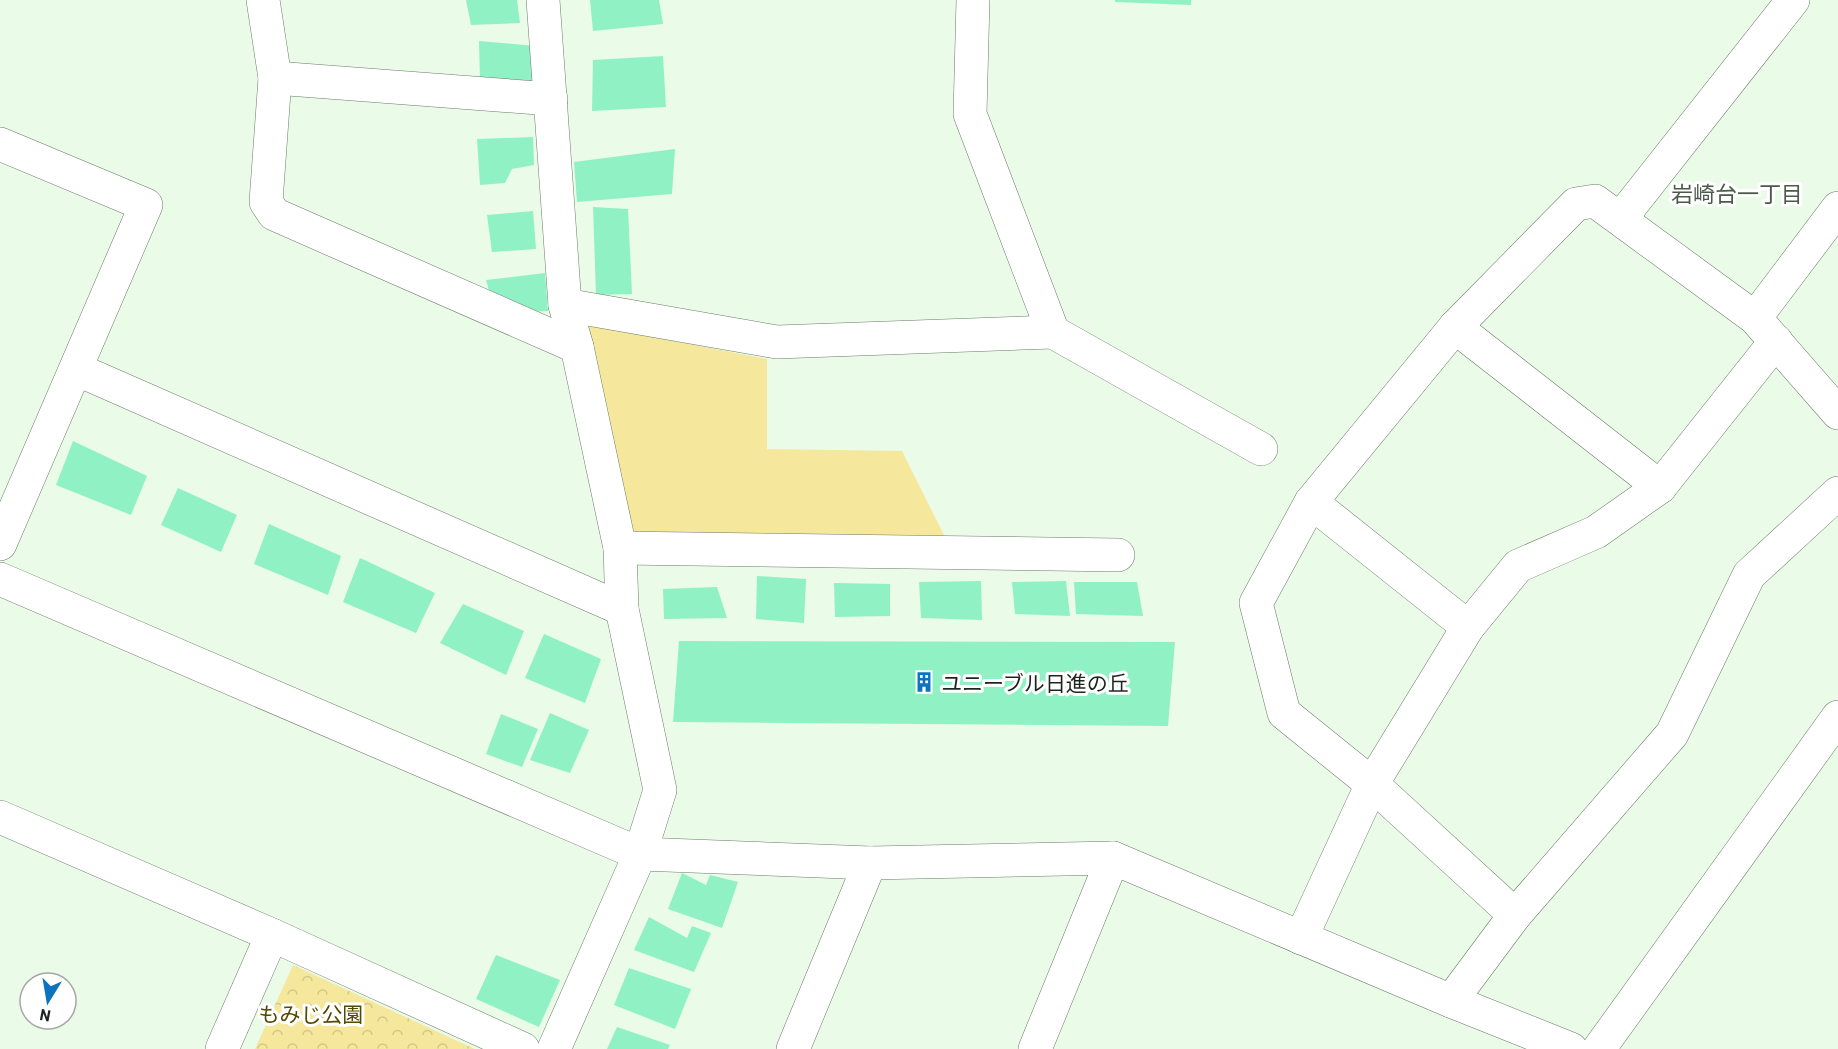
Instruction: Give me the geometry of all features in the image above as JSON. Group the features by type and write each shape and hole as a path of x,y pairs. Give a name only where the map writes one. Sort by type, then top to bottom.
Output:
{"street":[{"path":"263,0 275,78 266,202 274,214 577,347"},
{"path":"543,0 565,305 577,347 620,548 622,609 660,790 640,854 554,1049"},
{"path":"973,0 970,114 1053,332"},
{"path":"1621,218 1792,0"},
{"path":"275,78 551,99"},
{"path":"0,144 146,204 0,544"},
{"path":"1515,915 1372,784 1284,713 1256,603 1311,502 1455,327 1576,204 1595,201 1621,218 1765,329 1838,413"},
{"path":"1301,938 1372,784 1468,627 1518,566 1596,532 1660,487 1765,329 1838,208"},
{"path":"565,305 777,342 1053,332 1261,449"},
{"path":"1455,327 1660,487"},
{"path":"76,369 622,609"},
{"path":"1451,1001 1515,915 1672,734 1749,575 1838,493"},
{"path":"1311,502 1468,627"},
{"path":"620,548 1118,555"},
{"path":"0,579 640,854 870,863 1113,858 1451,1001 1571,1049"},
{"path":"1599,1049 1838,717"},
{"path":"0,817 272,934 523,1049"},
{"path":"1035,1049 1113,858"},
{"path":"793,1049 870,863"},
{"path":"222,1049 272,934"}],"green space":[{"path":"583,323 767,359 767,449 902,451 945,537 629,538"},
{"name":"もみじ公園","path":"293,965 475,1049 255,1049"}],"building":[{"path":"466,0 517,0 520,23 471,25"},
{"path":"590,0 659,0 663,24 593,31"},
{"path":"1115,0 1191,0 1191,5 1115,2"},
{"path":"479,41 535,46 536,83 480,81"},
{"path":"663,56 666,107 592,111 593,60"},
{"path":"533,137 534,165 512,169 505,183 480,185 477,139"},
{"path":"675,149 672,194 577,202 574,162"},
{"path":"593,207 628,209 632,294 596,295"},
{"path":"533,211 536,249 492,252 487,215"},
{"path":"545,273 548,311 496,314 486,280"},
{"path":"73,441 147,476 131,515 56,485"},
{"path":"178,488 237,515 221,552 161,525"},
{"path":"269,524 341,556 328,595 254,564"},
{"path":"360,558 435,593 416,633 343,602"},
{"path":"757,576 806,579 804,623 756,619"},
{"path":"981,581 982,620 921,618 919,582"},
{"path":"1066,581 1070,616 1015,614 1012,582"},
{"path":"1074,582 1137,582 1143,616 1076,614"},
{"path":"834,583 890,584 890,616 835,617"},
{"path":"717,587 727,618 664,619 663,589"},
{"path":"463,604 524,631 506,675 440,643"},
{"path":"544,634 601,659 585,703 525,678"},
{"name":"ユニーブル日進の丘","path":"679,641 1175,642 1168,726 673,722"},
{"path":"550,713 589,730 570,773 530,760"},
{"path":"501,714 538,729 522,767 486,754"},
{"path":"682,873 706,885 710,875 738,882 722,928 668,909"},
{"path":"649,917 687,938 692,926 711,933 694,972 634,950"},
{"path":"496,955 560,980 539,1027 476,999"},
{"path":"629,968 691,989 675,1029 614,1005"},
{"path":"617,1027 670,1045 668,1049 607,1049"}],"place":[{"name":"ユニーブル日進の丘","path":"924,682"}],"district":[{"name":"岩崎台一丁目","path":"1737,193"}]}
